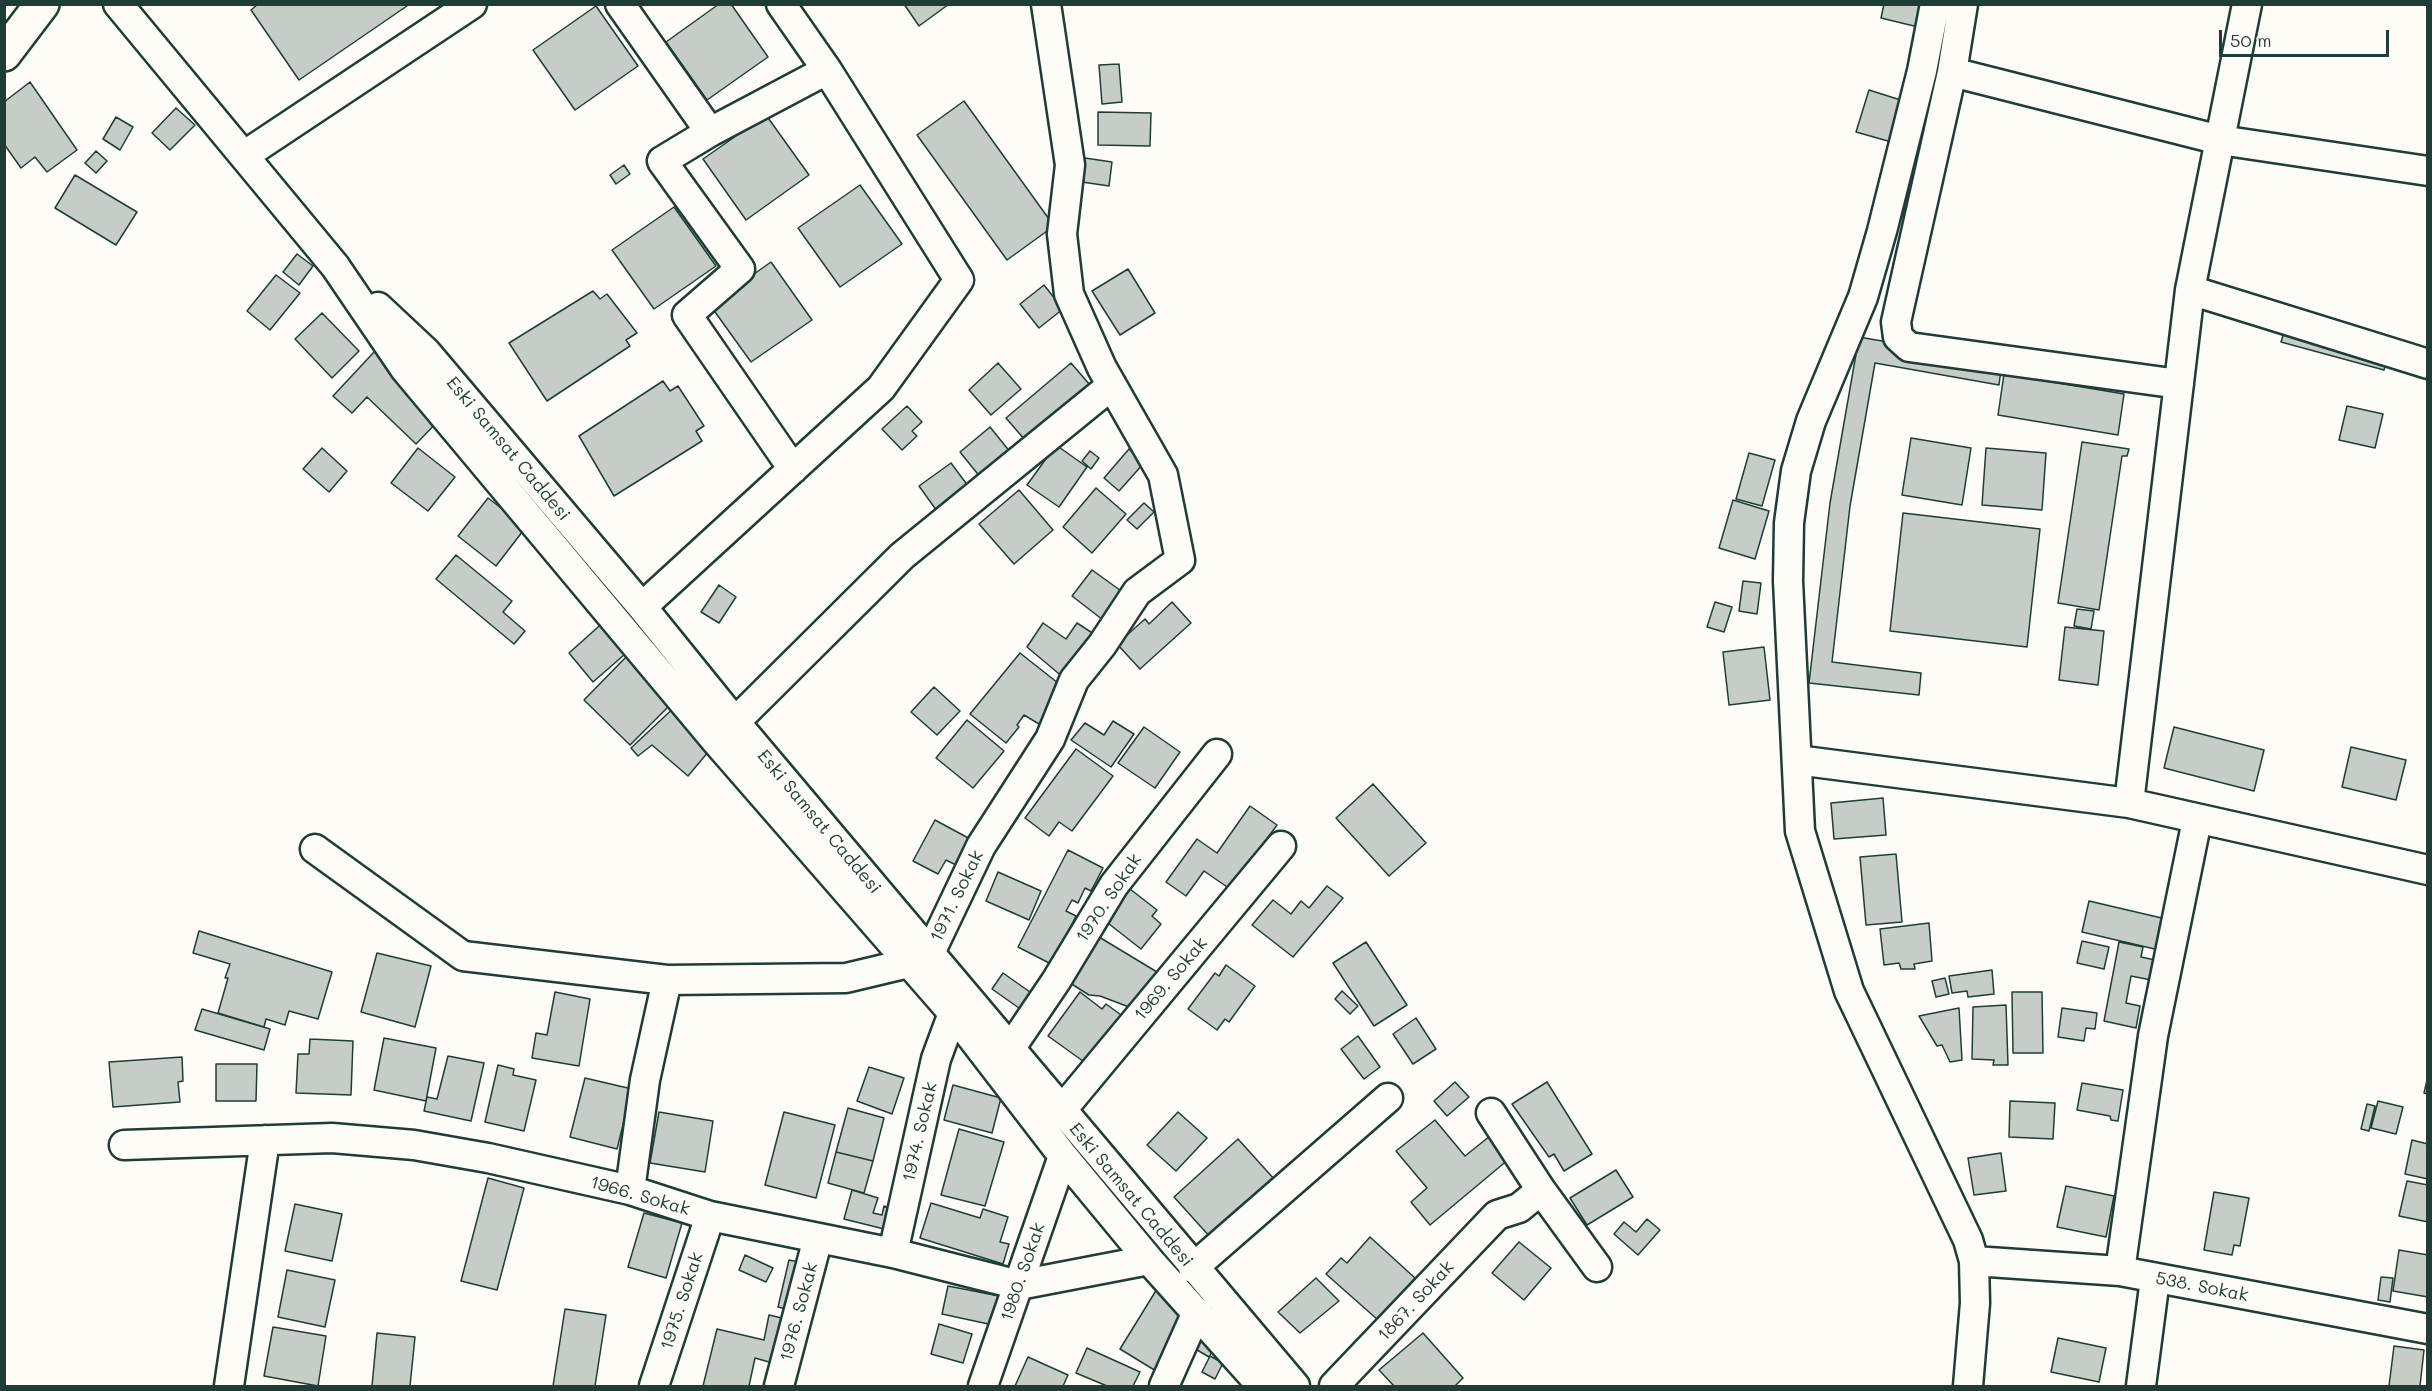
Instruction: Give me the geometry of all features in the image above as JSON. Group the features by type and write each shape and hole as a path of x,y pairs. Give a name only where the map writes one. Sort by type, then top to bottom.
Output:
{"main road":[{"path":"4,54 42,4"}],"street":[{"name":"Eski Samsat Caddesi","path":"118,4 335,266 405,369 716,741 920,958 1010,1049 1294,1386"},
{"path":"620,4 710,132"},
{"path":"642,607 881,388 958,280 826,70 781,4"},
{"path":"735,722 902,556 1112,385 1069,294 1062,234 1070,165 1046,4"},
{"path":"1935,4 1922,71 1863,297 1811,421 1796,471 1790,523 1788,581 1800,831 1849,991 1968,1240 1974,1261 1976,1303 1968,1386"},
{"path":"1963,4 1952,72 1896,322 1896,332 1901,341 1909,347 2179,384"},
{"path":"2128,803 2190,290 2247,4"},
{"path":"245,155 456,9"},
{"path":"793,469 687,315 740,269 662,161 710,132 826,70"},
{"path":"1952,72 2220,140 2427,171"},
{"name":"Eski Samsat Caddesi","path":"335,266 426,352 642,607 920,958 953,1013 1063,1156 1149,1260 1262,1386"},
{"path":"2190,290 2427,364"},
{"name":"1971. Sokak","path":"920,958 981,846 1050,739 1074,680 1102,645 1137,592 1180,560 1163,475 1112,385"},
{"name":"1970. Sokak","path":"1010,1049 1056,981 1114,885 1216,754"},
{"path":"1797,760 2128,803 2427,870"},
{"path":"2120,1271 2153,1036 2197,820"},
{"name":"1969. Sokak","path":"1062,1112 1281,846"},
{"path":"315,849 463,956 667,980 846,978 920,958"},
{"path":"630,1190 645,1080 667,980"},
{"name":"1974. Sokak","path":"893,1253 936,1059 953,1013"},
{"path":"1193,1268 1388,1098"},
{"path":"1491,1113 1541,1190 1597,1267"},
{"name":"1966. Sokak","path":"124,1145 332,1138 414,1145 488,1158 630,1190 710,1216 893,1253 1019,1285 1149,1260"},
{"path":"229,1386 264,1140"},
{"name":"1980. Sokak","path":"983,1386 1063,1156"},
{"name":"1867. Sokak","path":"1334,1386 1497,1215 1519,1208 1541,1190"},
{"name":"1975. Sokak","path":"654,1386 710,1216"},
{"name":"1976. Sokak","path":"779,1386 818,1238"},
{"name":"538. Sokak","path":"1974,1261 2120,1271 2427,1329"},
{"path":"2141,1386 2154,1278"},
{"path":"1164,1386 1197,1312"}],"building":[{"path":"258,4 406,4 407,6 299,80 251,10"},
{"path":"719,4 731,4 768,57 707,100 666,42"},
{"path":"904,4 949,4 919,26"},
{"path":"1884,4 1924,4 1918,27 1881,18"},
{"path":"596,6 638,66 575,110 533,50"},
{"path":"1119,64 1122,102 1102,104 1099,65"},
{"path":"30,82 77,150 47,172 35,157 21,168 4,144 4,102"},
{"path":"1869,90 1907,102 1895,143 1856,132"},
{"path":"964,101 1054,226 1007,260 917,135"},
{"path":"176,108 195,125 170,150 152,133"},
{"path":"1098,112 1151,113 1150,146 1098,145"},
{"path":"766,115 809,175 746,220 703,159"},
{"path":"116,117 133,127 120,150 103,139"},
{"path":"96,151 107,161 96,173 85,163"},
{"path":"1085,158 1112,162 1109,186 1082,182"},
{"path":"624,165 630,174 616,184 610,175"},
{"path":"75,175 137,212 116,245 55,208"},
{"path":"860,185 902,244 840,287 798,228"},
{"path":"674,207 716,266 654,309 612,250"},
{"path":"297,254 313,266 299,285 283,272"},
{"path":"771,262 812,320 751,362 710,305"},
{"path":"1128,269 1155,313 1120,335 1092,291"},
{"path":"276,275 300,293 270,330 247,311"},
{"path":"1044,285 1063,309 1039,328 1020,304"},
{"path":"593,291 600,299 607,294 637,333 626,340 630,346 547,401 509,343"},
{"path":"322,313 359,351 332,378 295,339"},
{"path":"2285,329 2388,356 2384,370 2281,342"},
{"path":"1859,337 2002,362 1999,385 1875,363 1850,506 1832,662 1921,673 1919,695 1809,683 1830,503"},
{"path":"375,351 418,392 441,418 416,444 367,397 352,413 333,396"},
{"path":"998,363 1021,389 991,415 969,390"},
{"path":"1071,363 1096,392 1031,447 1006,418"},
{"path":"2004,374 2124,394 2118,435 1998,415"},
{"path":"663,381 670,391 678,386 704,426 696,431 702,441 614,496 579,436"},
{"path":"907,406 922,422 912,431 917,436 902,450 882,429"},
{"path":"2347,406 2383,414 2375,448 2339,440"},
{"path":"990,427 1015,458 985,483 960,452"},
{"path":"1911,438 1971,448 1962,505 1902,495"},
{"path":"2082,442 2129,449 2127,456 2122,456 2099,610 2058,603"},
{"path":"1056,445 1087,467 1059,507 1027,485"},
{"path":"322,448 347,471 329,492 303,469"},
{"path":"418,448 455,477 428,511 391,483"},
{"path":"1986,448 2046,453 2042,510 1982,505"},
{"path":"1129,449 1144,463 1119,491 1104,478"},
{"path":"1090,451 1099,458 1091,469 1082,461"},
{"path":"1749,453 1775,460 1762,506 1736,499"},
{"path":"951,463 974,494 942,518 919,486"},
{"path":"1096,488 1126,514 1092,553 1063,527"},
{"path":"1019,490 1053,530 1014,564 979,524"},
{"path":"488,498 526,527 496,566 458,536"},
{"path":"1733,500 1769,511 1755,559 1719,548"},
{"path":"1144,503 1154,512 1137,529 1127,520"},
{"path":"1903,513 2040,529 2027,647 1890,631"},
{"path":"456,555 512,601 503,612 525,631 514,644 436,579"},
{"path":"1092,570 1124,593 1103,620 1072,596"},
{"path":"1743,581 1761,583 1757,614 1739,611"},
{"path":"719,585 736,597 719,623 701,612"},
{"path":"1172,602 1191,623 1140,669 1117,644 1145,619 1149,624"},
{"path":"1715,602 1732,607 1724,632 1707,627"},
{"path":"2077,609 2094,611 2091,629 2074,626"},
{"path":"607,619 632,648 593,682 569,653"},
{"path":"1043,623 1066,639 1077,623 1097,636 1064,678 1027,647"},
{"path":"2065,627 2104,631 2098,685 2059,680"},
{"path":"1764,647 1770,700 1729,705 1723,652"},
{"path":"1020,653 1063,687 1039,724 1024,715 1017,725 1019,727 1006,743 970,714"},
{"path":"628,655 675,700 630,745 584,700"},
{"path":"934,687 960,711 937,735 911,712"},
{"path":"680,702 714,745 688,776 652,745 638,756 631,748"},
{"path":"967,720 1004,751 973,788 936,758"},
{"path":"1113,721 1134,734 1111,767 1071,740 1085,723 1104,735"},
{"path":"1144,727 1180,752 1155,788 1118,763"},
{"path":"2174,727 2264,750 2254,791 2164,768"},
{"path":"2351,747 2406,760 2396,800 2342,787"},
{"path":"1076,749 1113,776 1072,831 1059,822 1049,836 1025,818"},
{"path":"1373,784 1426,843 1389,876 1336,818"},
{"path":"1883,798 1886,835 1834,839 1831,803"},
{"path":"1250,806 1277,825 1230,889 1204,871 1186,896 1166,882 1197,839 1217,853"},
{"path":"935,820 972,840 958,866 946,860 938,874 913,861"},
{"path":"1068,850 1103,868 1091,891 1085,888 1078,903 1072,900 1066,911 1076,916 1069,930 1072,932 1055,966 1018,947"},
{"path":"1896,854 1902,922 1866,925 1860,857"},
{"path":"998,872 1041,891 1029,920 986,901"},
{"path":"1327,886 1343,898 1293,957 1252,925 1273,900 1291,914 1301,901 1309,908"},
{"path":"1130,889 1157,910 1152,916 1161,924 1141,949 1104,920"},
{"path":"2089,901 2166,919 2159,950 2082,932"},
{"path":"1929,923 1932,961 1914,964 1915,969 1901,969 1899,963 1884,965 1880,929"},
{"path":"199,931 332,972 318,1019 289,1011 285,1025 266,1019 264,1027 218,1013 230,964 193,953"},
{"path":"1099,937 1162,975 1137,1010 1100,996 1089,995 1067,981"},
{"path":"2082,941 2109,947 2104,969 2077,963"},
{"path":"1366,942 1407,1005 1374,1026 1333,963"},
{"path":"2119,942 2143,947 2141,957 2155,960 2151,980 2131,976 2126,1003 2140,1006 2136,1028 2104,1021"},
{"path":"377,953 431,966 415,1027 361,1012"},
{"path":"1226,965 1255,986 1229,1022 1225,1019 1217,1030 1188,1009 1215,973 1219,976"},
{"path":"1992,970 1994,994 1968,997 1967,991 1952,993 1949,976"},
{"path":"1003,973 1037,997 1026,1013 992,989"},
{"path":"1945,978 1949,994 1936,997 1932,981"},
{"path":"1342,991 1358,1006 1350,1014 1335,999"},
{"path":"555,992 590,999 579,1066 532,1058 536,1033 547,1035"},
{"path":"1080,992 1102,1009 1106,1004 1128,1020 1094,1069 1048,1036"},
{"path":"2012,992 2042,992 2043,1053 2013,1053"},
{"path":"2006,1005 2008,1065 1993,1065 1994,1060 1972,1059 1973,1007"},
{"path":"1959,1008 1962,1060 1950,1062 1942,1045 1937,1046 1919,1016"},
{"path":"2062,1008 2097,1013 2095,1029 2086,1028 2084,1041 2058,1037"},
{"path":"202,1009 270,1029 264,1050 195,1030"},
{"path":"1416,1018 1436,1049 1413,1064 1393,1034"},
{"path":"1358,1036 1380,1067 1364,1079 1341,1049"},
{"path":"384,1038 436,1048 426,1101 374,1090"},
{"path":"310,1039 353,1041 351,1095 296,1093 298,1054 309,1054"},
{"path":"448,1056 484,1063 471,1121 424,1111 427,1097 437,1099"},
{"path":"182,1057 183,1081 178,1082 180,1102 113,1107 109,1062"},
{"path":"216,1064 257,1064 256,1101 216,1101"},
{"path":"498,1065 514,1069 513,1075 536,1080 524,1131 485,1122"},
{"path":"869,1067 904,1078 892,1114 857,1101"},
{"path":"2428,1076 2428,1094 2424,1093"},
{"path":"585,1078 632,1089 617,1149 570,1137"},
{"path":"1455,1082 1469,1097 1447,1116 1434,1101"},
{"path":"1547,1082 1592,1154 1564,1171 1554,1154 1549,1157 1512,1104"},
{"path":"2082,1083 2123,1090 2118,1121 2111,1120 2110,1116 2077,1110"},
{"path":"953,1085 1001,1098 992,1133 944,1120"},
{"path":"2010,1101 2055,1103 2053,1139 2009,1137"},
{"path":"2378,1101 2403,1107 2396,1134 2371,1128"},
{"path":"2367,1104 2375,1106 2369,1131 2361,1129"},
{"path":"848,1108 884,1118 873,1161 836,1152"},
{"path":"659,1112 713,1121 705,1172 650,1163"},
{"path":"784,1112 835,1125 816,1198 765,1185"},
{"path":"1178,1112 1207,1138 1176,1171 1147,1145"},
{"path":"1435,1120 1465,1156 1490,1136 1509,1159 1430,1225 1411,1202 1427,1188 1396,1151"},
{"path":"959,1129 1004,1142 985,1206 941,1195"},
{"path":"1238,1139 1275,1180 1211,1238 1174,1197"},
{"path":"2412,1140 2428,1144 2428,1179 2405,1174"},
{"path":"836,1152 873,1161 864,1193 828,1183"},
{"path":"2001,1153 2006,1191 1974,1195 1968,1158"},
{"path":"1616,1170 1633,1197 1587,1225 1570,1198"},
{"path":"488,1178 524,1188 497,1290 461,1281"},
{"path":"2407,1181 2428,1185 2428,1222 2399,1216"},
{"path":"2066,1186 2114,1196 2106,1237 2057,1227"},
{"path":"852,1190 878,1198 873,1213 882,1215 884,1206 894,1210 888,1230 844,1219"},
{"path":"2214,1192 2249,1198 2240,1246 2234,1245 2232,1255 2204,1250"},
{"path":"931,1203 980,1218 983,1209 1008,1217 1000,1242 1009,1244 1003,1264 920,1238"},
{"path":"295,1204 342,1214 332,1261 285,1251"},
{"path":"644,1213 682,1223 666,1278 628,1267"},
{"path":"1647,1219 1660,1230 1638,1255 1614,1234 1624,1222 1636,1232"},
{"path":"1370,1237 1415,1278 1378,1320 1326,1274 1341,1258 1347,1263"},
{"path":"1519,1242 1551,1268 1524,1300 1492,1273"},
{"path":"2399,1250 2428,1255 2428,1297 2393,1291"},
{"path":"745,1255 773,1268 766,1282 739,1270"},
{"path":"789,1260 809,1264 790,1310 778,1307"},
{"path":"287,1270 335,1280 325,1327 278,1317"},
{"path":"2381,1277 2393,1278 2390,1302 2378,1300"},
{"path":"1316,1278 1339,1301 1300,1333 1278,1312"},
{"path":"948,1286 999,1296 993,1325 942,1314"},
{"path":"1157,1289 1192,1310 1156,1371 1120,1349"},
{"path":"565,1309 606,1315 595,1386 553,1386"},
{"path":"769,1315 786,1319 776,1364 755,1358 749,1386 703,1386 717,1329 764,1340"},
{"path":"939,1324 972,1334 963,1363 931,1354"},
{"path":"273,1327 326,1336 318,1386 264,1376"},
{"path":"377,1333 415,1337 410,1386 372,1386"},
{"path":"1200,1333 1217,1343 1209,1357 1192,1347"},
{"path":"1423,1333 1463,1378 1455,1386 1394,1386 1379,1370"},
{"path":"2058,1338 2106,1348 2099,1382 2051,1372"},
{"path":"2394,1346 2424,1350 2420,1386 2389,1386"},
{"path":"1087,1348 1140,1372 1133,1386 1107,1386 1076,1373"},
{"path":"1210,1356 1223,1363 1215,1379 1202,1372"},
{"path":"1028,1357 1068,1375 1063,1386 1015,1386"}]}
